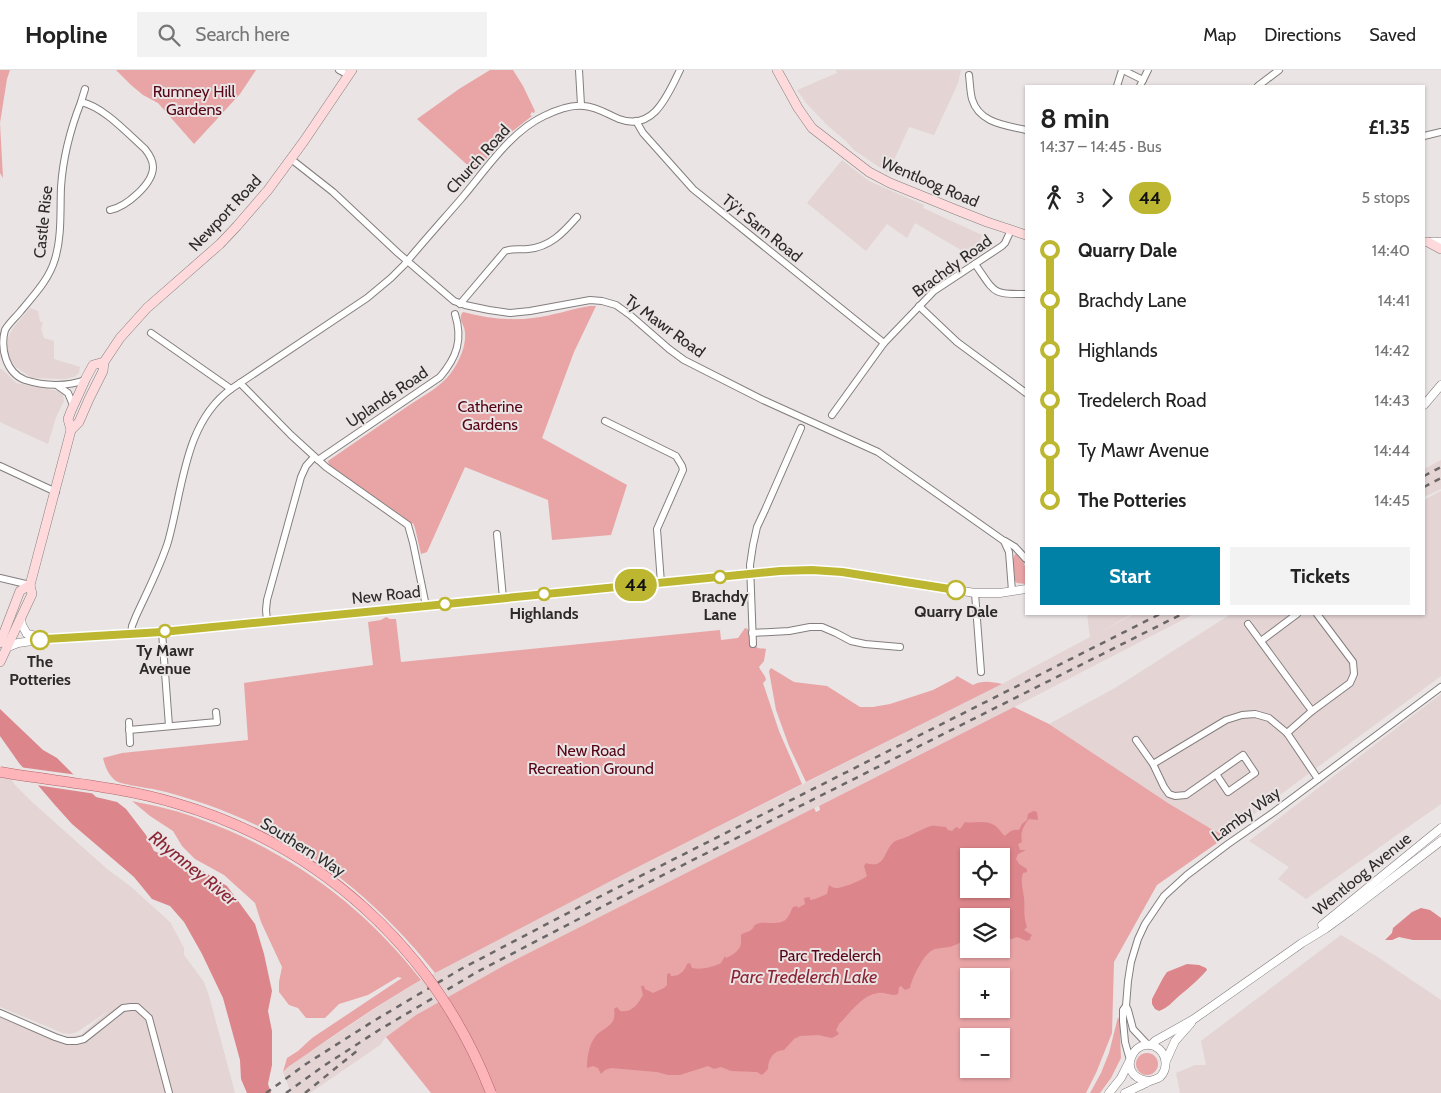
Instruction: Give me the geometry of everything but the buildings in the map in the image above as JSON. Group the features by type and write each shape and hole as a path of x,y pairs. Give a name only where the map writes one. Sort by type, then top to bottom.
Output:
{"main road":[{"name":"Wentloog Road","path":"777,70 806,120 819,133 879,178 1025,235"},
{"name":"Newport Road","path":"71,430 79,422 88,399 103,371 104,362 120,338 147,308 208,255 237,226 268,190 291,159 350,73"},
{"path":"1426,242 1441,249"},
{"name":"Newport Road","path":"4,645 21,618 32,594 30,585 71,430 68,419 85,380 94,365 104,362"},
{"name":"Newport Road","path":"0,662 20,591 30,585"},
{"name":"Southern Way","path":"0,772 125,791 175,803 221,818 244,828 310,865 351,896 377,919 423,971 460,1026 476,1057 491,1093"}],"street":[{"path":"339,70 350,73"},
{"path":"579,70 581,105"},
{"path":"636,121 652,115 661,106 680,70"},
{"path":"1117,85 1122,70 1142,83 1148,70"},
{"path":"1259,85 1280,70"},
{"path":"969,75 972,98 981,114 991,122 1025,130"},
{"name":"Castle Rise","path":"85,89 66,144 55,260 42,284 5,330 2,343 6,363 18,377 34,383 57,385 75,384 85,380"},
{"path":"80,102 90,104 101,110 145,149 150,154 152,160 152,174 146,184 121,207 110,210"},
{"name":"Church Road","path":"407,261 509,142 532,122 567,107 581,105 597,109 621,119 636,121"},
{"name":"Tŷ'r Sarn Road","path":"636,121 643,133 693,189 884,343"},
{"path":"1425,136 1441,132"},
{"name":"Ty Mawr Road","path":"291,159 330,189 450,299 460,304 510,312 530,312 590,300 609,303 630,315 684,360 755,396 878,452 1004,541"},
{"path":"460,304 505,251 508,249 530,249 546,244 560,236 577,218"},
{"name":"Brachdy Road","path":"832,415 884,343 919,306 941,286 1002,246 1011,230"},
{"path":"1426,242 1441,242"},
{"path":"131,634 136,616 165,551 187,460 207,412 231,388 366,298 391,278 407,261"},
{"path":"976,264 995,291 1002,294 1025,294"},
{"path":"919,306 956,342 1025,392"},
{"name":"Uplands Road","path":"267,621 267,600 301,477 306,466 440,378 450,364 459,344 459,329 455,314"},
{"path":"151,333 231,388"},
{"path":"240,383 316,458 408,526 426,606"},
{"path":"57,385 68,392 73,405"},
{"path":"1425,405 1441,385"},
{"path":"605,421 676,456 682,466 681,475 657,528 661,583"},
{"path":"753,644 750,574 751,555 757,527 801,428"},
{"path":"0,466 56,492"},
{"path":"497,534 503,598"},
{"path":"1004,541 1016,547 1025,557"},
{"path":"1004,541 1009,552 1012,591"},
{"name":"New Road","path":"4,645 46,639 162,632 780,571 826,571 878,577 975,593 1025,590"},
{"path":"0,578 30,585"},
{"path":"975,593 981,672"},
{"path":"1261,641 1296,615"},
{"path":"1287,733 1312,711 1350,683 1354,674 1353,662 1318,615"},
{"name":"New Road","path":"21,618 22,626 27,634 46,639"},
{"path":"1248,624 1312,711"},
{"path":"752,633 822,627 851,641 900,647"},
{"path":"162,632 169,726"},
{"name":"Lamby Way","path":"1130,1061 1125,1042 1123,1010 1126,1006 1131,962 1138,939 1151,914 1164,896 1187,875 1441,686"},
{"path":"129,730 217,722 216,712"},
{"path":"1153,764 1226,720 1242,715 1256,714 1269,718 1287,733 1318,779"},
{"path":"129,722 130,743"},
{"path":"1136,740 1153,764 1164,787 1169,794 1176,796 1186,795 1243,755 1255,773 1228,792 1216,774"},
{"name":"Wentloog Avenue","path":"1302,943 1441,828"},
{"name":"Wentloog Avenue","path":"1149,1045 1194,1019 1351,910 1441,841"},
{"path":"0,1013 55,1037 67,1041 76,1041 84,1038 124,1008 131,1006 137,1008 149,1018 169,1093"},
{"name":"Lamby Way","path":"1126,1006 1133,1029 1149,1045"},
{"name":"Wentloog Avenue","path":"1166,1061 1175,1041 1194,1019"},
{"path":"1109,1093 1121,1078 1135,1050 1141,1046 1149,1045 1158,1049 1164,1055 1166,1061 1164,1072 1160,1077 1125,1093"},
{"path":"1130,1061 1132,1072 1137,1078 1148,1081"}],"shaded area":[{"path":"836,70 961,70 958,83 934,135 909,127 888,173 854,150 807,104 797,90 837,73"},
{"path":"842,160 869,181 924,205 923,208 982,235 979,244 988,248 973,257 915,223 907,238 887,224 866,251 807,203"},
{"path":"30,308 38,311 40,321 43,323 41,329 44,338 54,341 54,359 80,367 79,373 74,377 65,379 32,378 16,367 9,359 8,338 13,328"},
{"path":"0,369 16,383 58,391 63,394 64,401 56,417 48,444 0,422"},
{"path":"1441,460 1441,489 1425,497 1425,468"},
{"path":"1441,491 1441,676 1227,834 1213,830 1168,803 1049,724 1115,688 1229,615 1425,615 1425,499"},
{"path":"1087,615 1130,615 1098,633 1132,615 1192,615 505,965 416,1015 386,1037 380,1045 310,1093 291,1093 283,1072 288,1067 398,993 628,872 1002,684 1090,637"},
{"path":"1441,694 1441,804 1306,899 1278,879 1289,867 1249,841"},
{"path":"0,776 10,777 15,785 32,802 170,922 184,948 184,955 204,982 235,1093 0,1093 0,1017 48,1038 81,1035 108,1011 77,1032 70,1034 63,1033 0,1007"},
{"path":"1341,935 1441,1000 1441,1093 1180,1093 1176,1073 1195,1065 1206,1065 1201,1041"}],"green space":[{"path":"0,70 10,70 0,123"},
{"name":"Rumney Hill Gardens","path":"116,70 256,70 240,94 194,144 158,103 143,95"},
{"path":"490,70 513,70 535,111 530,115 532,116 505,137 475,172 417,119 459,89"},
{"path":"0,123 3,178 0,173"},
{"name":"Catherine Gardens","path":"596,306 574,352 542,438 627,485 611,535 552,540 548,500 465,467 427,552 421,554 413,523 411,524 329,465 328,461 433,390 449,376 463,348 465,333 461,315 463,312 480,316 524,319 547,316"},
{"path":"1015,554 1021,557 1025,568 1025,584 1015,581 1013,559"},
{"name":"New Road Recreation Ground","path":"386,617 396,619 401,662 720,630 721,640 738,638 745,628 748,629 754,645 758,648 766,649 764,661 759,667 766,680 763,683 779,731 802,784 435,973 387,919 333,872 304,852 241,818 181,796 116,781 108,771 103,758 122,753 248,740 244,683 373,665 368,622 381,620"},
{"path":"771,668 794,682 827,686 860,707 890,704 933,690 957,676 973,685 983,682 1002,684 806,782 789,746 776,710 769,671"},
{"name":"Parc Tredelerch","path":"1014,707 1049,724 1168,803 1213,830 1227,836 1157,885 1114,962 1112,1033 1086,1093 431,1093 386,1037 416,1015 505,965 814,808 816,812 820,810 819,806"},
{"path":"132,801 177,811 202,820 265,848 295,865 350,905 399,953 421,980 354,1022 283,1072 287,1058 312,1038 402,978 398,977 368,995 339,1004 325,1018 306,1018 298,1008 289,1005 279,992 282,967 261,922 255,903 224,875 195,859 182,846 173,831"},
{"path":"1118,1017 1120,1022 1121,1058 1111,1078 1100,1093 1090,1093 1109,1053"},
{"path":"1147,1053 1155,1056 1158,1064 1155,1072 1147,1075 1139,1072 1136,1064 1139,1056"}],"water":[{"name":"Rhymney River","path":"0,709 43,750 57,758 96,797 117,802 126,809 146,835 154,851 201,870 227,886 255,924 272,991 268,1011 272,1031 272,1065 268,1084 271,1093 247,1093 241,1079 240,1060 223,998 184,922 170,906 152,899 134,877 72,824 54,804 19,763 0,736"},
{"name":"Parc Tredelerch Lake","path":"1033,811 1037,812 1038,820 1029,819 1025,824 1022,842 1018,844 1020,850 1026,850 1018,854 1016,859 1019,864 1027,869 1027,872 1023,873 1022,879 1027,927 1024,930 1032,935 1031,939 1027,941 1017,937 1010,940 1010,908 960,908 960,943 954,946 931,951 919,966 910,988 905,990 901,986 899,987 898,994 896,995 878,993 867,997 839,1024 836,1030 839,1034 832,1038 818,1035 800,1036 794,1039 784,1050 780,1050 772,1056 768,1069 762,1075 757,1072 731,1071 721,1067 714,1069 708,1066 680,1075 611,1068 601,1074 598,1068 593,1066 587,1068 589,1051 595,1037 612,1023 614,1009 617,1007 620,1011 628,1011 637,1005 643,995 641,986 644,986 645,989 653,993 667,985 667,974 670,973 671,976 674,976 681,973 687,964 690,963 692,968 699,969 721,963 725,956 726,958 731,956 739,948 741,935 751,930 757,924 784,921 793,907 797,906 798,908 805,904 804,898 810,897 810,900 827,894 829,885 839,888 865,878 867,876 864,866 866,863 877,864 884,858 891,845 896,841 931,826 946,827 952,831 956,827 960,829 965,822 990,823 996,826 1005,836 1011,831 1019,830 1027,820 1028,814"},
{"path":"1421,908 1430,910 1441,918 1441,940 1413,940 1399,937 1385,940 1392,933 1393,928 1412,912"},
{"path":"1187,964 1199,965 1207,970 1168,1006 1159,1011 1155,1009 1152,999 1167,972"}],"pier":[{"path":"19,767 78,775 96,794 36,785"}],"railway":[{"path":"1425,475 1441,467"},
{"path":"1425,486 1441,478"},
{"path":"266,1093 306,1064 372,1022 461,969 587,903 1158,615"},
{"path":"286,1093 379,1030 477,972 665,874 1180,615"},
{"path":"305,1093 358,1050"}],"bus line":[{"name":"44","path":"40,640 162,632 780,571 812,570 842,572 956,590"}],"place":[{"name":"Brachdy Lane","path":"720,577"},
{"name":"Quarry Dale","path":"956,590"},
{"name":"Highlands","path":"544,594"},
{"name":"Ty Mawr Avenue","path":"165,631"},
{"name":"The Potteries","path":"40,640"}]}
